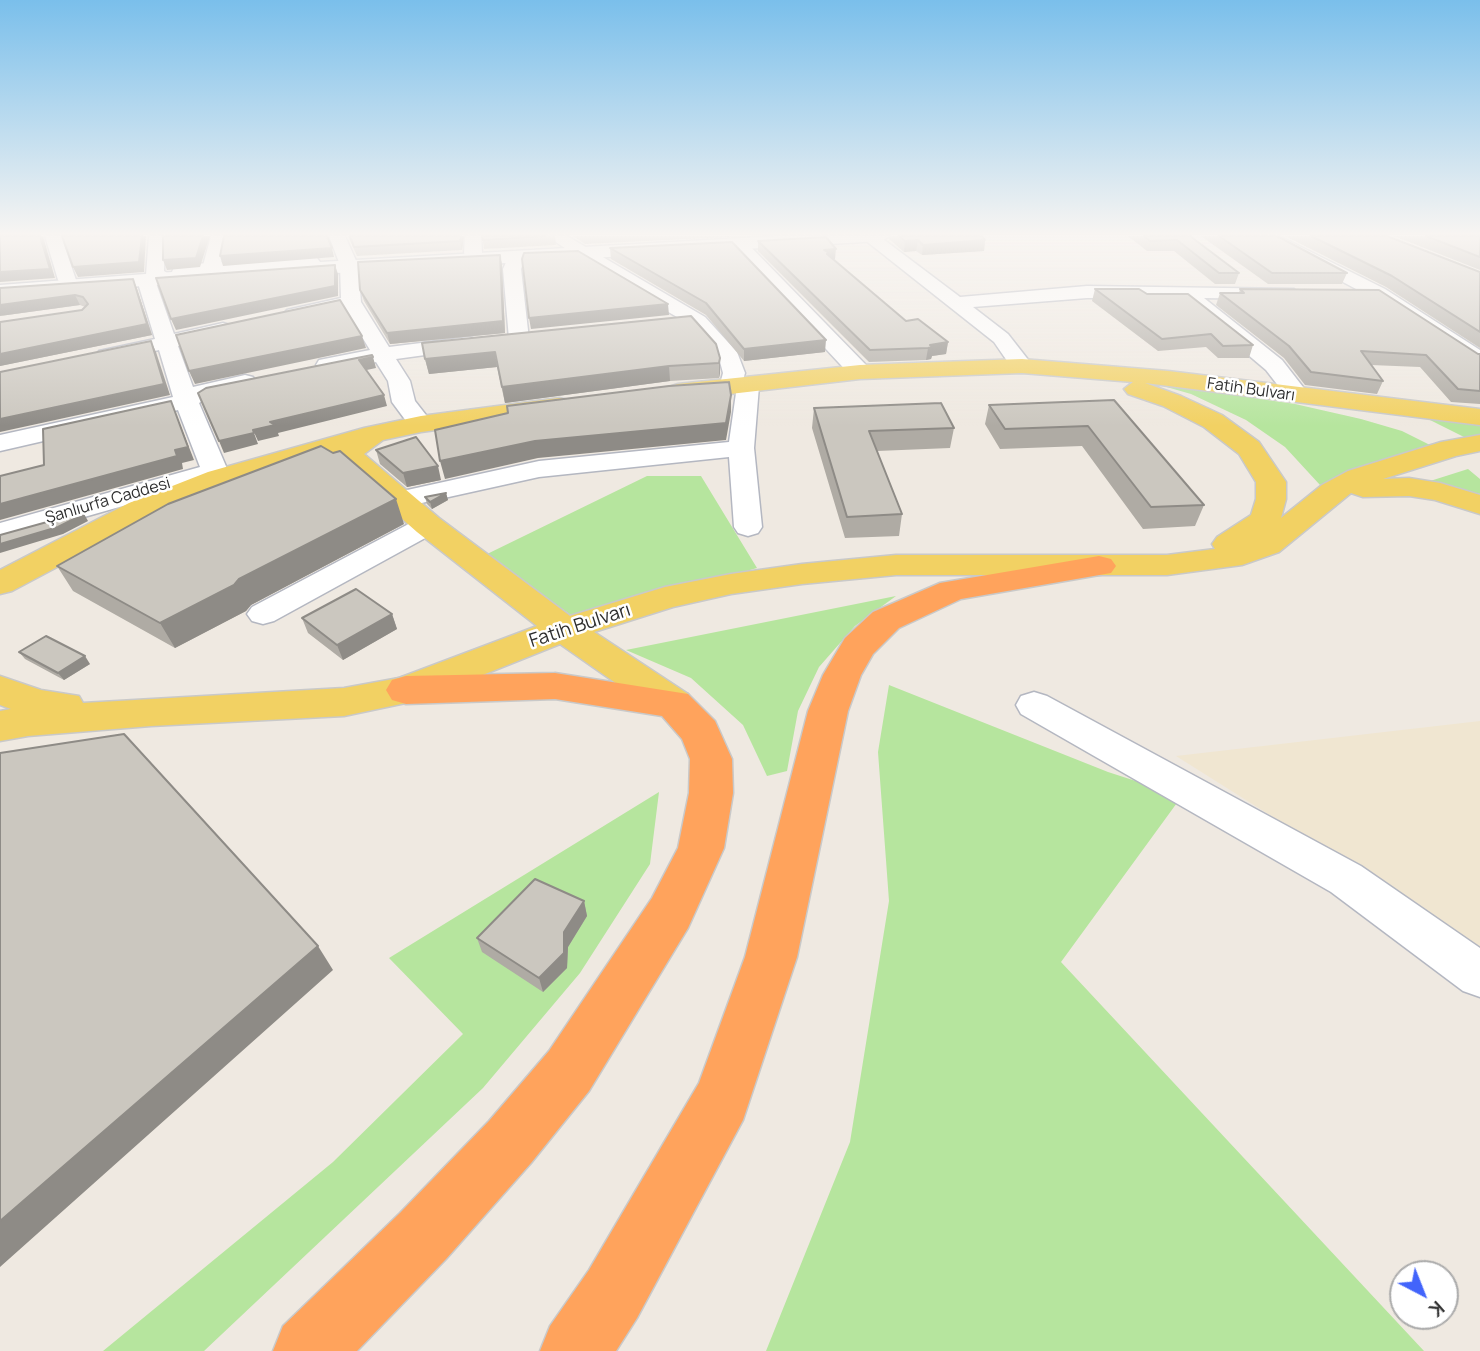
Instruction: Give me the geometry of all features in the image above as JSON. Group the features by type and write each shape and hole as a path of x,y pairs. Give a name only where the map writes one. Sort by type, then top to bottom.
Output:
{"highway":[{"path":"575,1351 613,1294 722,1099 771,957 828,711 842,675 858,647 886,620 952,590 1099,566"},
{"path":"308,1351 424,1236 519,1132 569,1071 670,913 701,848 711,793 711,759 700,732 674,704 555,685 407,690"}],"main road":[{"name":"Fatih Bulvarı","path":"1022,366 1087,376 1172,401 1230,432 1259,460 1271,482 1271,499 1265,520 1239,539 1205,554 1167,565"},
{"name":"Fatih Bulvarı","path":"656,394 860,372 1022,366 1168,378 1480,417"},
{"path":"1298,396 1401,422 1466,445 1480,471"},
{"path":"1,584 141,510 217,474 421,424 577,404"},
{"path":"373,434 349,451 351,459 428,525 564,629 674,704"},
{"name":"Fatih Bulvarı","path":"0,726 28,721 151,712 344,702 407,690 564,629 665,598 731,584 802,574 896,565 1167,565 1241,555 1268,545 1333,491 1358,477 1466,445"},
{"path":"1333,491 1409,487 1440,492 1480,505"},
{"path":"0,690 37,704 151,712"}],"street":[{"path":"160,299 168,341 186,401 217,474"},
{"path":"305,370 382,354 510,340 511,299"},
{"path":"661,299 698,321 729,357 739,387 748,527"},
{"path":"790,299 860,372"},
{"path":"953,299 1001,338 1022,366"},
{"path":"958,303 1004,299"},
{"path":"1193,299 1274,365 1298,396"},
{"path":"1387,299 1480,359"},
{"path":"272,318 351,302 399,382 404,402 421,424"},
{"path":"666,324 698,321"},
{"path":"80,360 246,324"},
{"path":"94,335 107,355"},
{"path":"0,443 186,401 203,391 267,377"},
{"path":"399,500 539,469 741,448"},
{"name":"Şanlıurfa Caddesi","path":"0,532 217,474"},
{"path":"263,614 428,525"},
{"path":"1034,705 1346,879 1480,975"}],"shaded area":[{"path":"1480,721 1480,958 1354,868 1176,756"}],"green space":[{"path":"1156,384 1295,404 1402,431 1430,445 1320,485 1285,447 1246,420 1191,394"},
{"path":"1426,418 1480,424 1480,440 1472,441"},
{"path":"1468,469 1480,479 1480,494 1427,482"},
{"path":"647,476 701,476 757,568 577,619 483,556"},
{"path":"896,596 855,626 819,667 798,711 787,771 767,776 743,725 691,678 626,650"},
{"path":"889,685 1108,772 1182,796 1061,962 1389,1313 1389,1330 1404,1330 1424,1351 766,1351 850,1142 889,901 878,752"},
{"path":"659,792 650,864 580,973 483,1088 204,1351 103,1351 333,1162 463,1034 389,958"}],"building":[{"path":"0,299 45,299 0,305"},
{"path":"84,299 139,299 147,324 0,354 0,322 82,310 88,304"},
{"path":"164,299 270,299 171,319"},
{"path":"366,299 502,299 503,321 387,333"},
{"path":"527,299 660,299 668,304 529,318"},
{"path":"699,299 787,299 826,340 744,349 706,303"},
{"path":"818,299 880,299 906,321 918,319 948,342 930,345 933,347 928,348 870,350"},
{"path":"1108,299 1194,299 1253,345 1223,346 1211,334 1162,339"},
{"path":"1228,299 1393,299 1480,354 1480,391 1458,389 1426,355 1361,351 1383,381 1311,372 1289,346"},
{"path":"1428,299 1480,299 1480,332"},
{"path":"340,300 362,336 189,371 176,335"},
{"path":"691,316 716,344 719,363 669,366 502,387 495,352 425,359 422,343"},
{"path":"151,341 164,384 0,419 0,372"},
{"path":"372,355 373,357 359,360 384,395 270,422 275,425 219,441 198,393 206,388"},
{"path":"729,382 731,395 726,423 535,441 440,461 435,430 508,413 507,406 669,386"},
{"path":"1114,400 1204,505 1151,507 1088,426 1005,429 989,405"},
{"path":"171,401 188,447 175,450 177,456 0,504 0,476 44,465 43,429"},
{"path":"941,403 954,428 869,431 902,514 847,517 814,408"},
{"path":"416,437 438,466 403,473 376,450"},
{"path":"321,446 333,453 340,451 396,499 239,579 234,585 160,623 57,566 168,504"},
{"path":"446,493 430,502 425,497"},
{"path":"83,512 84,514 58,527 0,544 0,535"},
{"path":"356,589 392,614 337,645 302,618"},
{"path":"46,636 85,656 58,673 19,652"},
{"path":"124,734 318,946 0,1221 0,753"},
{"path":"535,879 584,901 564,932 564,953 539,978 477,938"}]}
